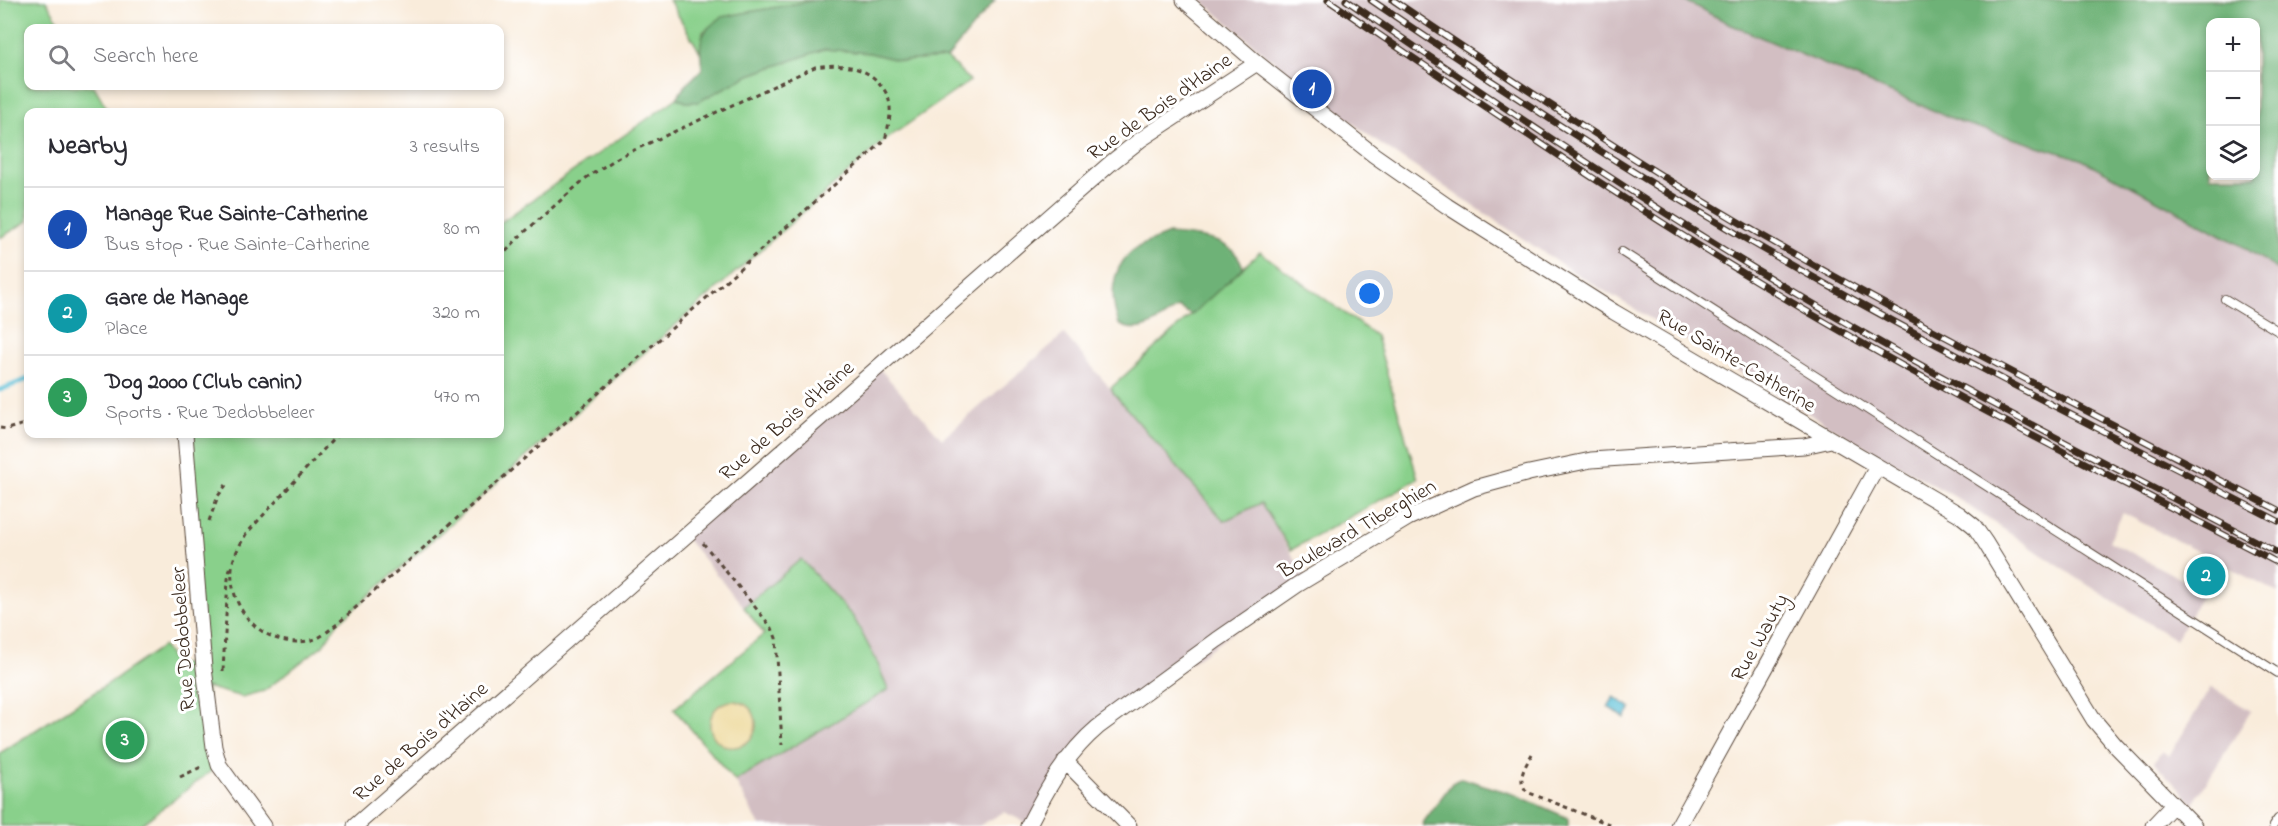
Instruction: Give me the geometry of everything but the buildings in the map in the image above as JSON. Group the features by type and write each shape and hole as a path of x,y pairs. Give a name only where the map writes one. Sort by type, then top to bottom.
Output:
{"street":[{"name":"Rue Sainte-Catherine","path":"1184,0 1257,63 1374,155 1447,206 1614,312 1959,514 1974,526 2094,720 2116,746 2194,826"},
{"name":"Rue de Bois d'Haine","path":"355,826 1112,162 1140,140 1257,63"},
{"name":"Rue Dedobbeleer","path":"185,438 209,721 217,760 263,826"},
{"name":"Boulevard Tiberghien","path":"1028,826 1065,761 1098,727 1217,640 1307,579 1408,518 1443,500 1503,479 1591,460 1804,446 1831,440"},
{"name":"Rue Wauty","path":"1678,826 1877,467"},
{"path":"1065,761 1129,826"},
{"path":"2153,826 2173,805"}],"lane":[{"path":"1622,252 2278,673"},
{"path":"2225,299 2278,331"},
{"path":"2273,826 2278,819"}],"path":[{"path":"236,552 232,568 238,601 247,619 259,631 276,640 295,643 315,639 336,625 885,140 890,116 888,99 878,81 860,69 835,64 815,67 619,157 579,184 519,237 504,254"},
{"path":"0,428 7,429 24,424"},
{"path":"223,673 228,579 236,552 246,534 334,438"},
{"path":"692,531 772,628 776,638 782,745"},
{"path":"1532,754 1521,777 1522,786 1527,792 1614,826"},
{"path":"180,777 217,760"}],"shaded area":[{"path":"1201,0 1683,0 1734,26 1963,123 2081,159 2242,246 2278,270 2278,593 2123,513 2109,541 2204,591 2176,640 2083,582 1955,497 1831,427 1573,272 1377,142 1266,55"},
{"path":"1064,334 1223,521 1261,503 1307,579 1081,742 1029,824 1004,812 979,826 760,826 735,781 888,690 877,662 854,618 801,559 744,607 685,537 878,367 942,439"},
{"path":"2211,687 2251,711 2193,804 2154,762 2162,751 2169,756"}],"green space":[{"path":"0,0 46,0 60,24 24,24 24,90 96,90 107,108 24,108 24,223 0,238"},
{"path":"669,0 816,0 722,17 703,32 700,52"},
{"path":"816,0 995,0 947,58 901,61 870,53 824,49 747,76 698,102 686,102 677,98 684,87 702,69 700,51 704,33 722,17"},
{"path":"1683,0 2278,0 2278,270 2242,246 2081,159 1963,123 1734,26"},
{"path":"824,49 870,53 901,61 947,58 970,81 885,140 336,625 323,645 264,691 242,697 206,687 219,765 139,826 0,826 0,753 163,646 176,664 190,664 203,655 185,438 504,438 504,220 677,98 686,102 698,101 747,76"},
{"path":"1169,234 1201,237 1223,244 1239,258 1243,268 1191,315 1178,307 1157,322 1142,328 1127,328 1119,324 1113,296 1115,277 1123,260 1143,244"},
{"path":"1260,252 1376,336 1418,479 1291,550 1261,503 1224,521 1111,388"},
{"path":"801,559 854,618 877,662 888,690 735,781 674,709 764,634 744,607"},
{"path":"1461,778 1516,795 1568,818 1568,826 1424,826 1423,823 1452,783"}],"sand":[{"path":"733,701 749,708 756,724 749,740 733,747 717,740 710,724 717,708"}],"water":[{"path":"1614,697 1631,708 1625,718 1608,707"}],"waterway":[{"path":"0,390 24,381"}],"railway":[{"path":"1328,0 1625,199 1808,312 1983,409 2278,563"},
{"path":"1346,0 1518,117 1812,303 1985,400 2278,553"},
{"path":"1371,0 1560,125 1817,280 2278,521"},
{"path":"1393,0 1575,121 1761,235 1953,341 2278,510"}],"place":[{"name":"Manage Rue Sainte-Catherine","path":"1312,89"},
{"name":"Gare de Manage","path":"2206,576"},
{"name":"Dog 2000 (Club canin)","path":"125,740"}]}
